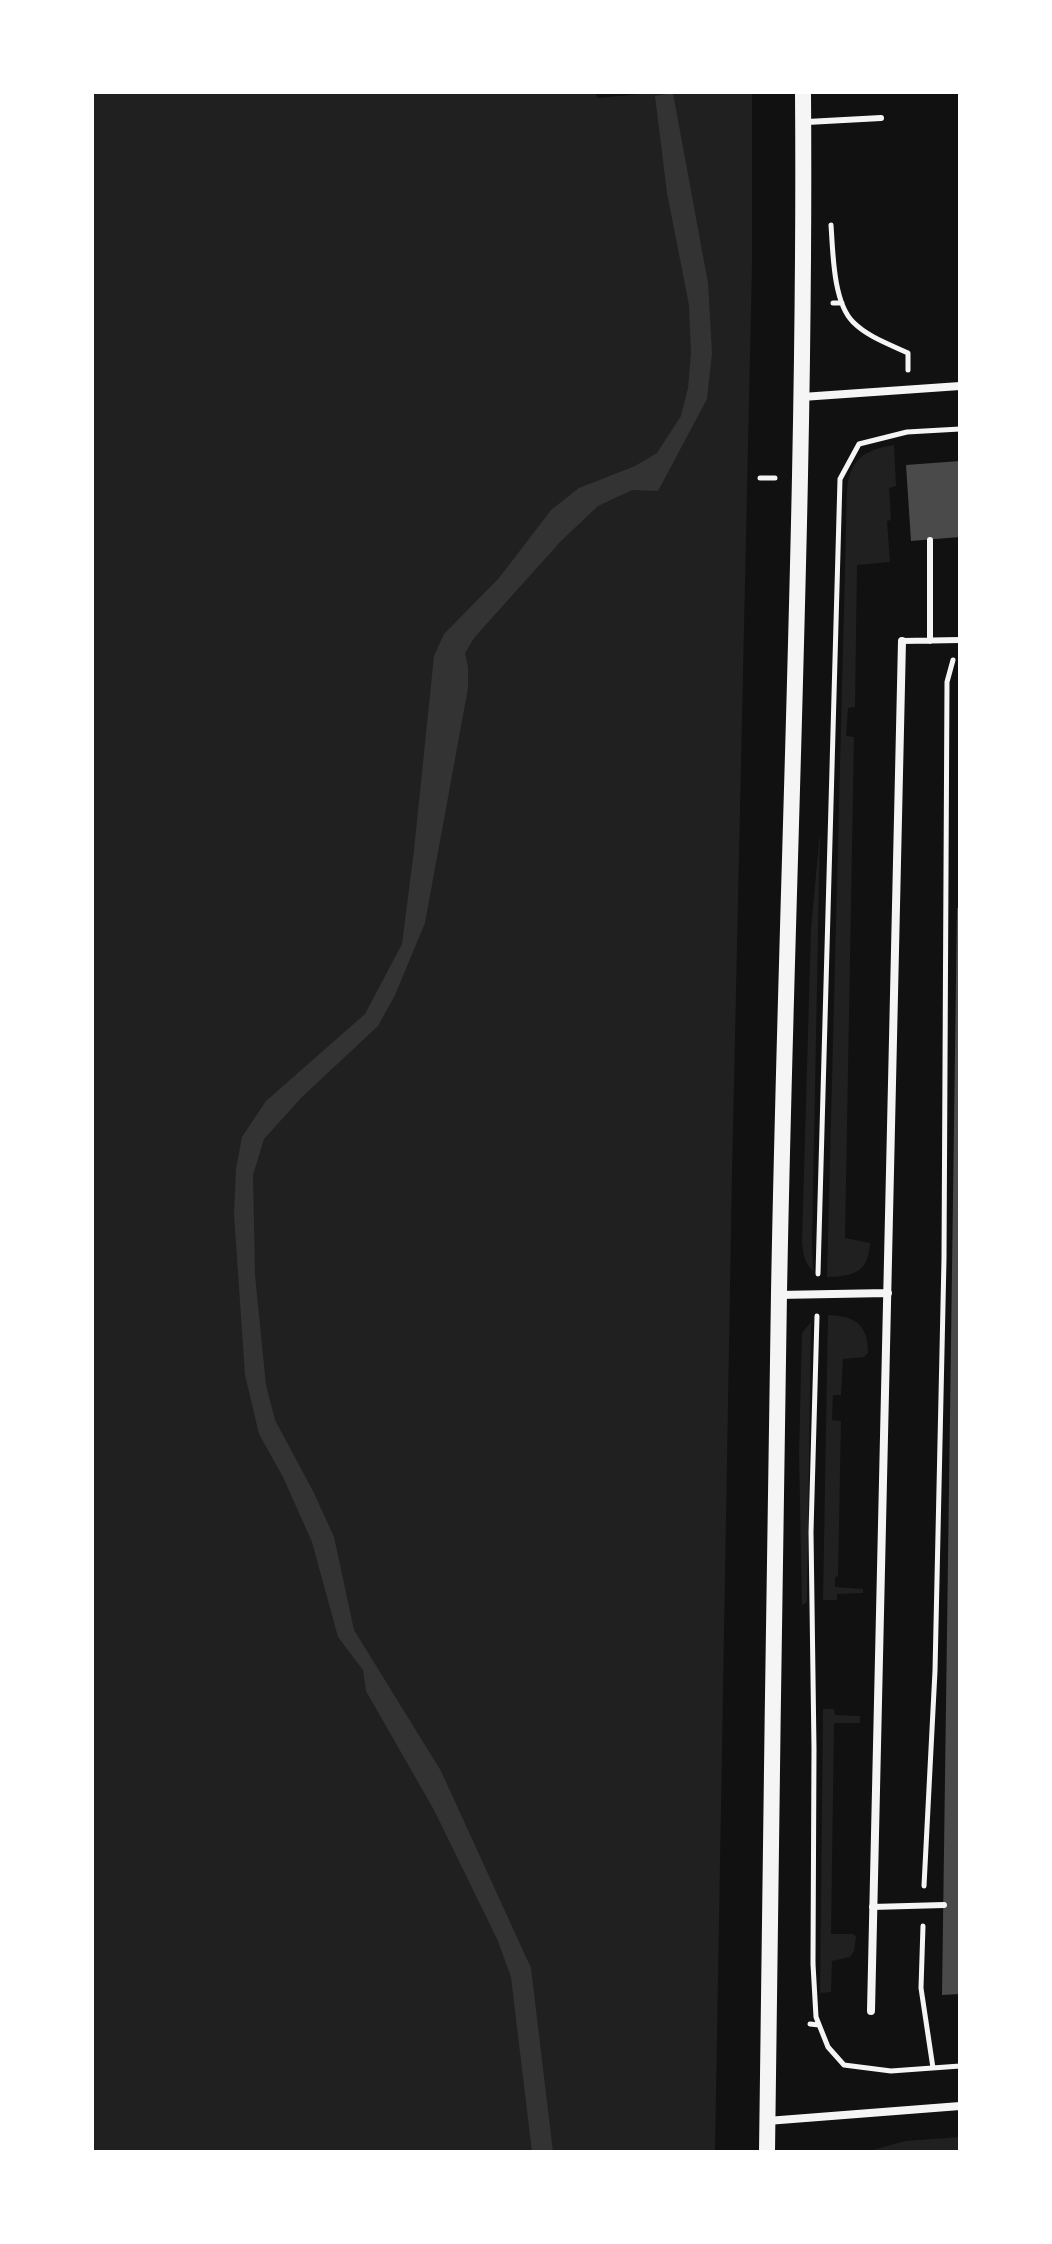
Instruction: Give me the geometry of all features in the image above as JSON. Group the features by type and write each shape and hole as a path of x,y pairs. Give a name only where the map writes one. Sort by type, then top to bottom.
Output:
{"main road":[{"path":"767,2152 778,1295 802,397 803,92"}],"street":[{"path":"802,397 960,386"},
{"path":"871,2011 902,641"},
{"path":"778,1295 888,1293"},
{"path":"767,2121 960,2106"}],"lane":[{"path":"803,123 881,118"},
{"path":"930,540 930,641"},
{"path":"902,641 960,640"},
{"path":"872,1907 944,1905"}],"path":[{"path":"831,217 834,269 842,303 851,321 874,338 908,353 908,361"},
{"path":"833,303 842,303"},
{"path":"818,1274 840,479 859,444 907,432 960,429"},
{"path":"924,1886 935,1671 944,1259 947,682 954,658"},
{"path":"944,1259 952,1260"},
{"path":"813,1881 811,1532 817,1321"},
{"path":"935,1671 947,1672"},
{"path":"923,1925 921,1988 933,2068"},
{"path":"810,2024 819,2025"}],"shaded area":[{"path":"92,92 596,92 597,98 664,92 752,92 752,265 715,2152 92,2152"},
{"path":"673,93 708,283 712,353 707,399 658,491 632,490 598,506 561,541 474,638 465,653 468,688 425,923 395,995 378,1026 302,1097 264,1139 253,1175 255,1275 266,1385 275,1420 334,1537 354,1630 441,1771 531,1968 553,2152 532,2152 511,1977 498,1941 434,1810 366,1691 363,1670 338,1637 312,1542 283,1477 259,1434 245,1375 234,1214 236,1169 242,1137 266,1101 365,1014 402,944 434,656 444,634 499,578 551,510 579,488 635,466 657,453 681,416 688,388 691,353 689,305 667,193 655,96"},
{"path":"894,445 896,486 889,488 891,520 887,521 890,562 857,565 855,707 848,708 846,736 854,737 845,1238 870,1243 866,1261 858,1271 827,1277 847,490 851,471 860,458 874,450"},
{"path":"820,832 813,1271 804,1258 802,1241 811,929"},
{"path":"828,1315 846,1317 858,1324 866,1335 868,1353 864,1357 843,1359 841,1395 833,1395 832,1420 841,1421 838,1576 835,1577 835,1587 863,1589 863,1593 837,1594 837,1600 823,1600"},
{"path":"811,1322 807,1602 802,1605 799,1454 802,1333"},
{"path":"823,1709 834,1709 835,1715 860,1716 860,1723 834,1723 831,1934 853,1934 856,1937 854,1951 850,1957 832,1961 831,1992 820,1993"},
{"path":"960,2137 960,2152 866,2152 905,2141"}],"building":[{"path":"960,461 960,537 911,541 906,465"},
{"path":"957,908 960,908 960,1994 942,1995"}]}
